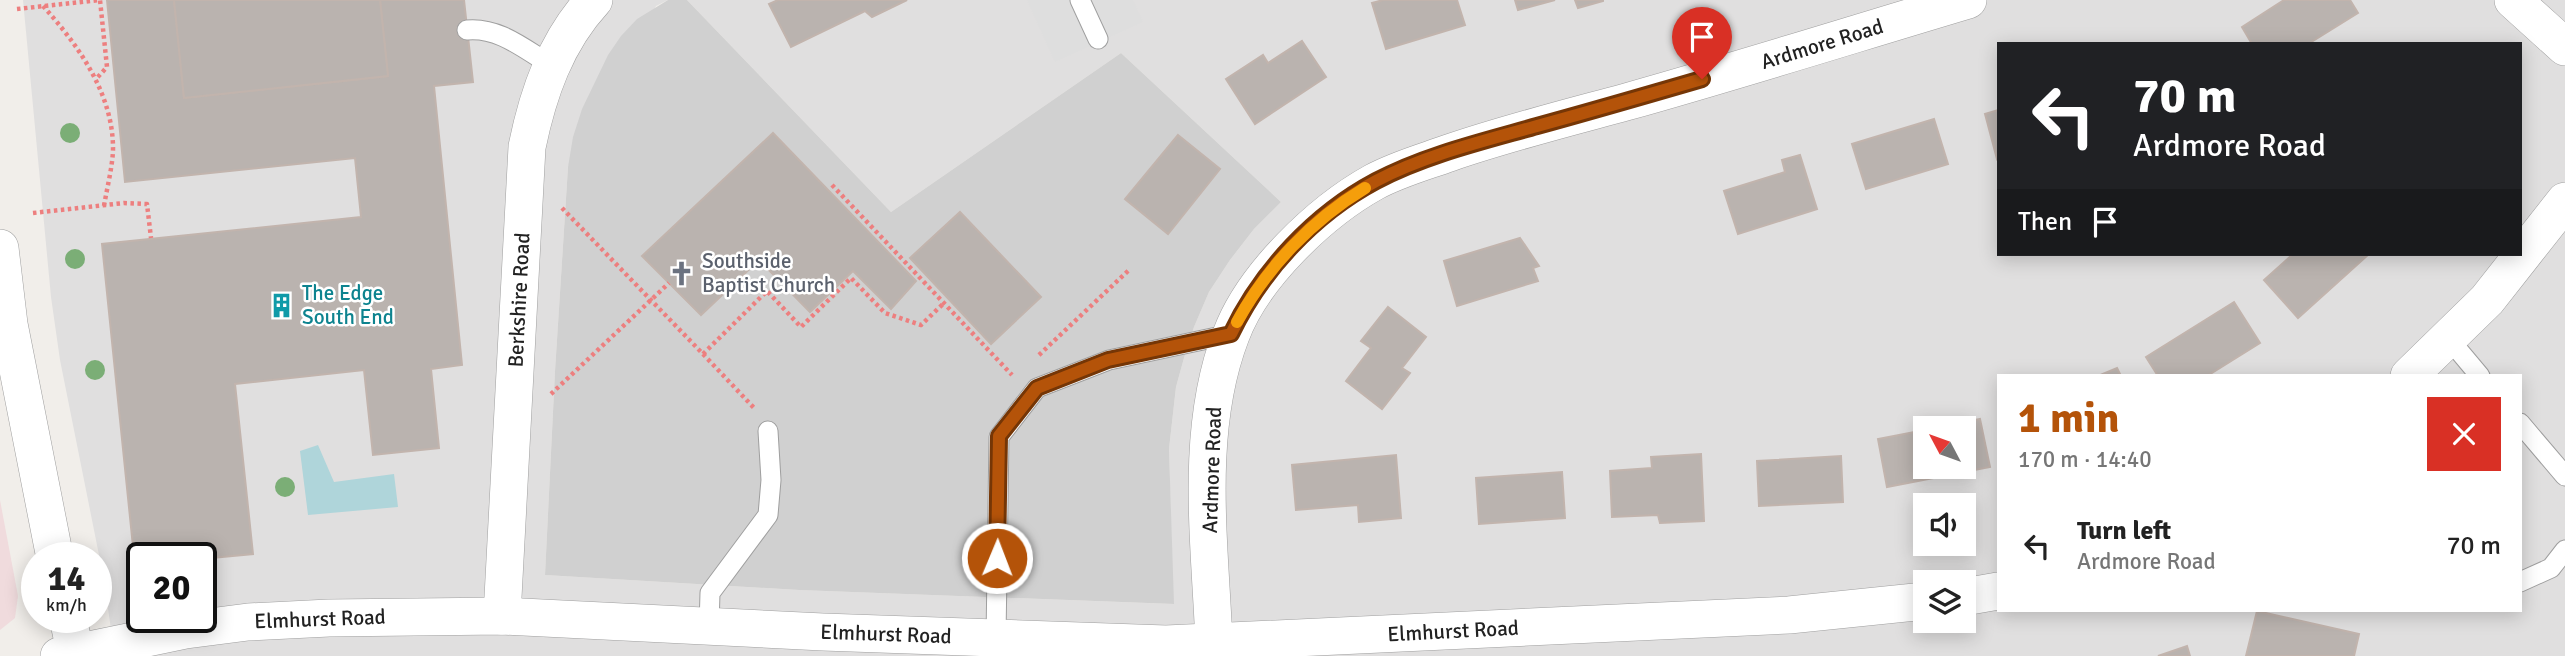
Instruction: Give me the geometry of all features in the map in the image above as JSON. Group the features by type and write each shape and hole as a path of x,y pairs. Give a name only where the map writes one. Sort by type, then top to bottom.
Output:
{"street":[{"name":"Berkshire Road","path":"502,616 527,147 535,107 551,65 594,0"},
{"name":"Ardmore Road","path":"1214,643 1208,503 1209,422 1221,368 1231,334 1247,304 1282,256 1326,215 1350,197 1402,169 1493,138 1630,101 1968,0"},
{"path":"2513,0 2565,47"},
{"path":"2522,256 2565,201"},
{"path":"0,248 9,324 52,542"},
{"path":"2411,374 2487,300 2522,256"},
{"path":"1976,595 1997,591"},
{"name":"Elmhurst Road","path":"69,645 247,622 502,616 996,638 1166,644 1214,643 1789,615 1913,602"}],"lane":[{"path":"1080,0 1098,39"},
{"path":"467,30 483,29 500,34 551,65"},
{"path":"996,638 999,436 1037,388 1108,360 1231,334"},
{"path":"2449,339 2478,374"},
{"path":"2522,425 2565,476"},
{"path":"709,626 710,593 768,515 771,480 768,431"},
{"path":"2522,581 2551,568 2565,550"}],"path":[{"path":"17,9 100,0 107,67 97,78"},
{"path":"43,6 97,78 109,119 113,151 104,206"},
{"path":"832,185 1015,378"},
{"path":"33,213 147,204 151,239"},
{"path":"562,208 737,391"},
{"path":"1034,359 1130,269"},
{"path":"703,354 766,291 801,327 850,278 885,313 921,325 943,304"},
{"path":"551,395 669,283"}],"shaded area":[{"path":"23,0 668,0 656,6 568,167 545,575 799,590 1173,604 1169,449 1176,387 1194,327 1209,292 1254,229 1281,202 1121,53 891,212 687,0 2565,0 2565,656 115,656 112,633 112,542 96,542 60,360 51,297"},
{"path":"668,0 687,0 891,212 1121,53 1281,202 1254,229 1209,292 1194,327 1176,387 1169,449 1174,604 799,590 545,575 568,167 573,137 582,109 608,55 621,36 637,19"},
{"path":"1027,0 1133,0 1143,22 1055,62"},
{"path":"0,500 18,596 15,618 0,630"}],"water":[{"path":"318,445 334,482 394,474 398,507 308,515 300,451"}],"building":[{"name":"The Edge South End","path":"107,0 174,0 184,98 388,76 380,0 464,0 473,82 434,86 462,365 431,369 439,448 373,455 364,370 235,384 253,554 217,557 217,542 133,542 102,244 361,217 355,158 125,182"},
{"path":"174,0 380,0 388,76 184,98"},
{"path":"778,0 907,0 872,17 865,11 791,47 769,4"},
{"path":"1383,0 1457,0 1465,25 1386,49 1372,3"},
{"path":"1515,0 1555,0 1518,10"},
{"path":"1575,0 1603,0 1603,1 1578,8"},
{"path":"2284,0 2350,0 2358,13 2311,42 2251,42 2242,27"},
{"path":"1302,41 1326,77 1255,124 1226,79 1263,55 1268,63"},
{"path":"1997,110 1997,159 1985,114"},
{"path":"1934,119 1948,164 1866,189 1852,144"},
{"path":"773,133 916,281 891,309 853,271 810,312 759,260 701,315 642,256"},
{"path":"1178,135 1220,169 1168,234 1125,199"},
{"path":"1800,155 1817,209 1738,234 1724,191 1785,172 1782,160"},
{"path":"960,212 1041,297 991,344 910,258"},
{"path":"1520,238 1539,266 1533,268 1538,281 1457,306 1444,261"},
{"path":"2291,256 2367,256 2298,318 2264,280"},
{"path":"2234,302 2260,343 2210,374 2157,374 2146,357"},
{"path":"1388,307 1426,337 1402,368 1410,373 1382,409 1346,381 1371,348 1361,341"},
{"path":"2117,368 2120,374 2103,374"},
{"path":"1980,419 1990,467 1976,470 1976,420"},
{"path":"1913,432 1913,480 1923,480 1887,487 1878,439"},
{"path":"1701,454 1704,521 1660,523 1658,515 1612,517 1610,471 1652,468 1651,457"},
{"path":"1396,455 1401,518 1359,522 1358,505 1296,510 1292,465"},
{"path":"1841,456 1843,502 1759,506 1757,461"},
{"path":"1562,472 1565,518 1479,524 1476,478"},
{"path":"2257,612 2359,634 2354,656 2246,656"},
{"path":"2187,646 2190,656 2158,656"}],"slow traffic":[{"path":"1237,322 1282,256 1326,215 1365,188"}],"place":[{"name":"Southside Baptist Church","path":"682,273"},
{"name":"The Edge South End","path":"282,305"}],"route":[{"path":"997,558 999,436 1037,388 1108,360 1231,334 1247,304 1282,256 1326,215 1350,197 1402,169 1493,138 1702,79"}]}
